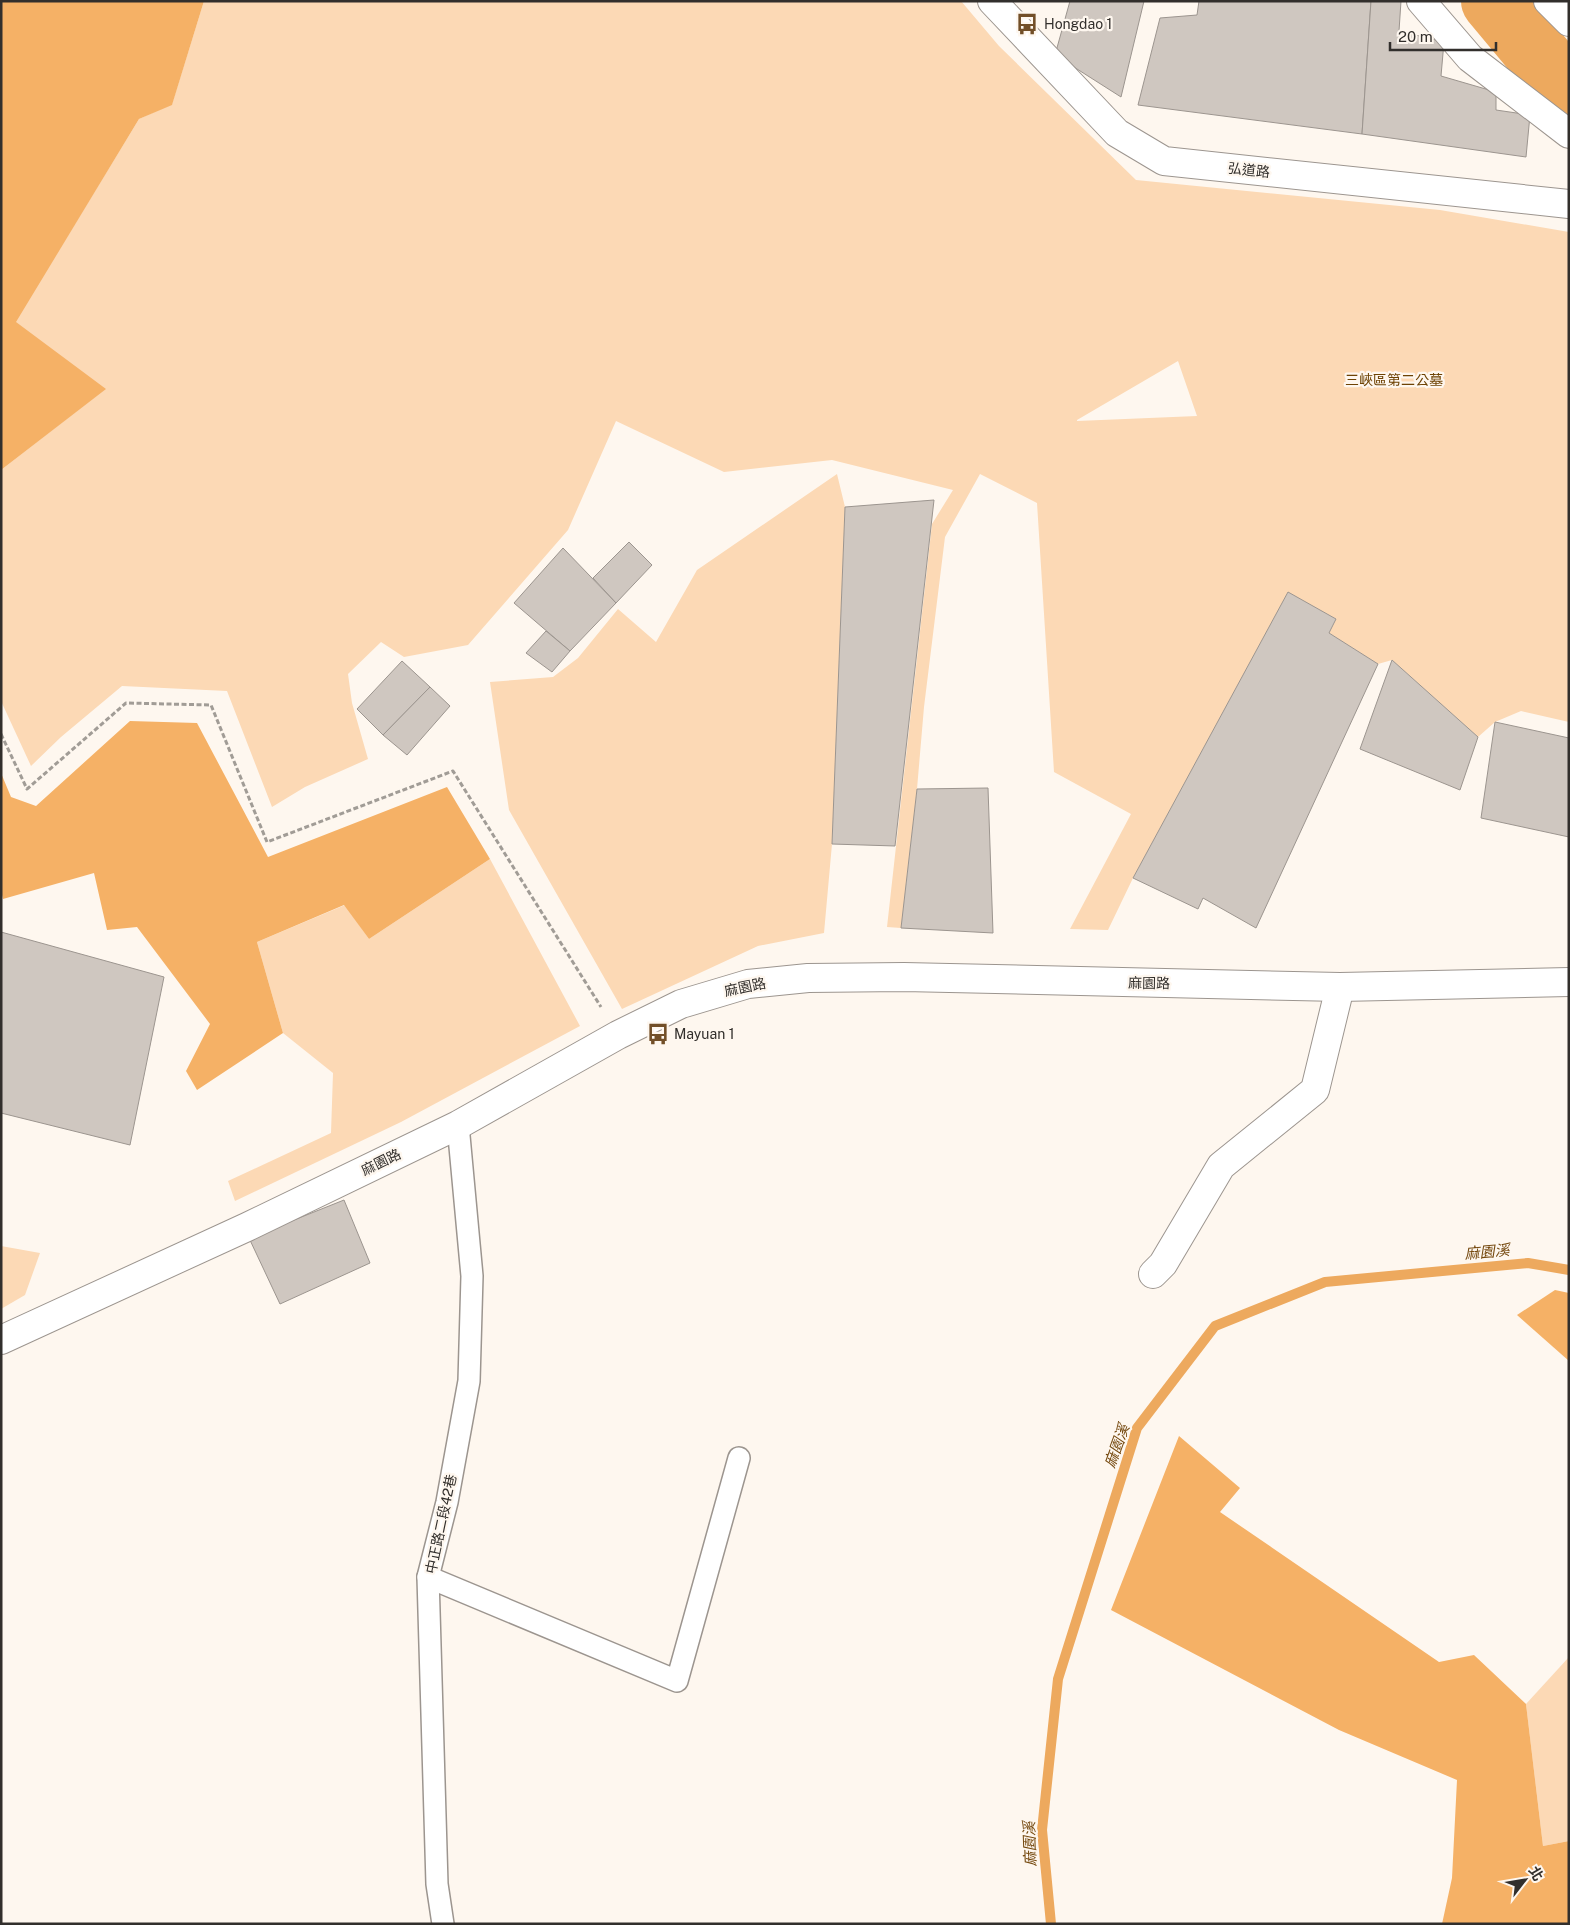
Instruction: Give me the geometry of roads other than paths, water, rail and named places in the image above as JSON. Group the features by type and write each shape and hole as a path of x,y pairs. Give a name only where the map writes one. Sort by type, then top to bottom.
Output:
{"street":[{"name":"弘道路","path":"992,1 1117,133 1164,161 1569,204"},
{"path":"1421,1 1470,58 1569,134"},
{"path":"1548,1 1569,22"},
{"name":"麻園路","path":"1,1340 246,1227 458,1125 618,1035 681,1004 748,984 808,978 904,977 1340,987 1569,982"},
{"path":"1153,1274 1163,1264 1221,1166 1315,1090 1340,987"}],"lane":[{"name":"中正路二段42巷","path":"442,1924 437,1884 428,1577 447,1502 468,1381 472,1276 458,1125"},
{"path":"428,1577 677,1681 739,1458"}],"waterway":[{"path":"1493,1 1569,92"},
{"name":"麻園溪","path":"1051,1924 1042,1830 1058,1679 1137,1428 1215,1326 1325,1282 1528,1263 1569,1270"}],"place":[{"name":"Hongdao 1","path":"1027,24"},
{"name":"Mayuan 1","path":"658,1034"}],"park label":[{"name":"三峽區第二公墓","path":"1394,380"}]}
